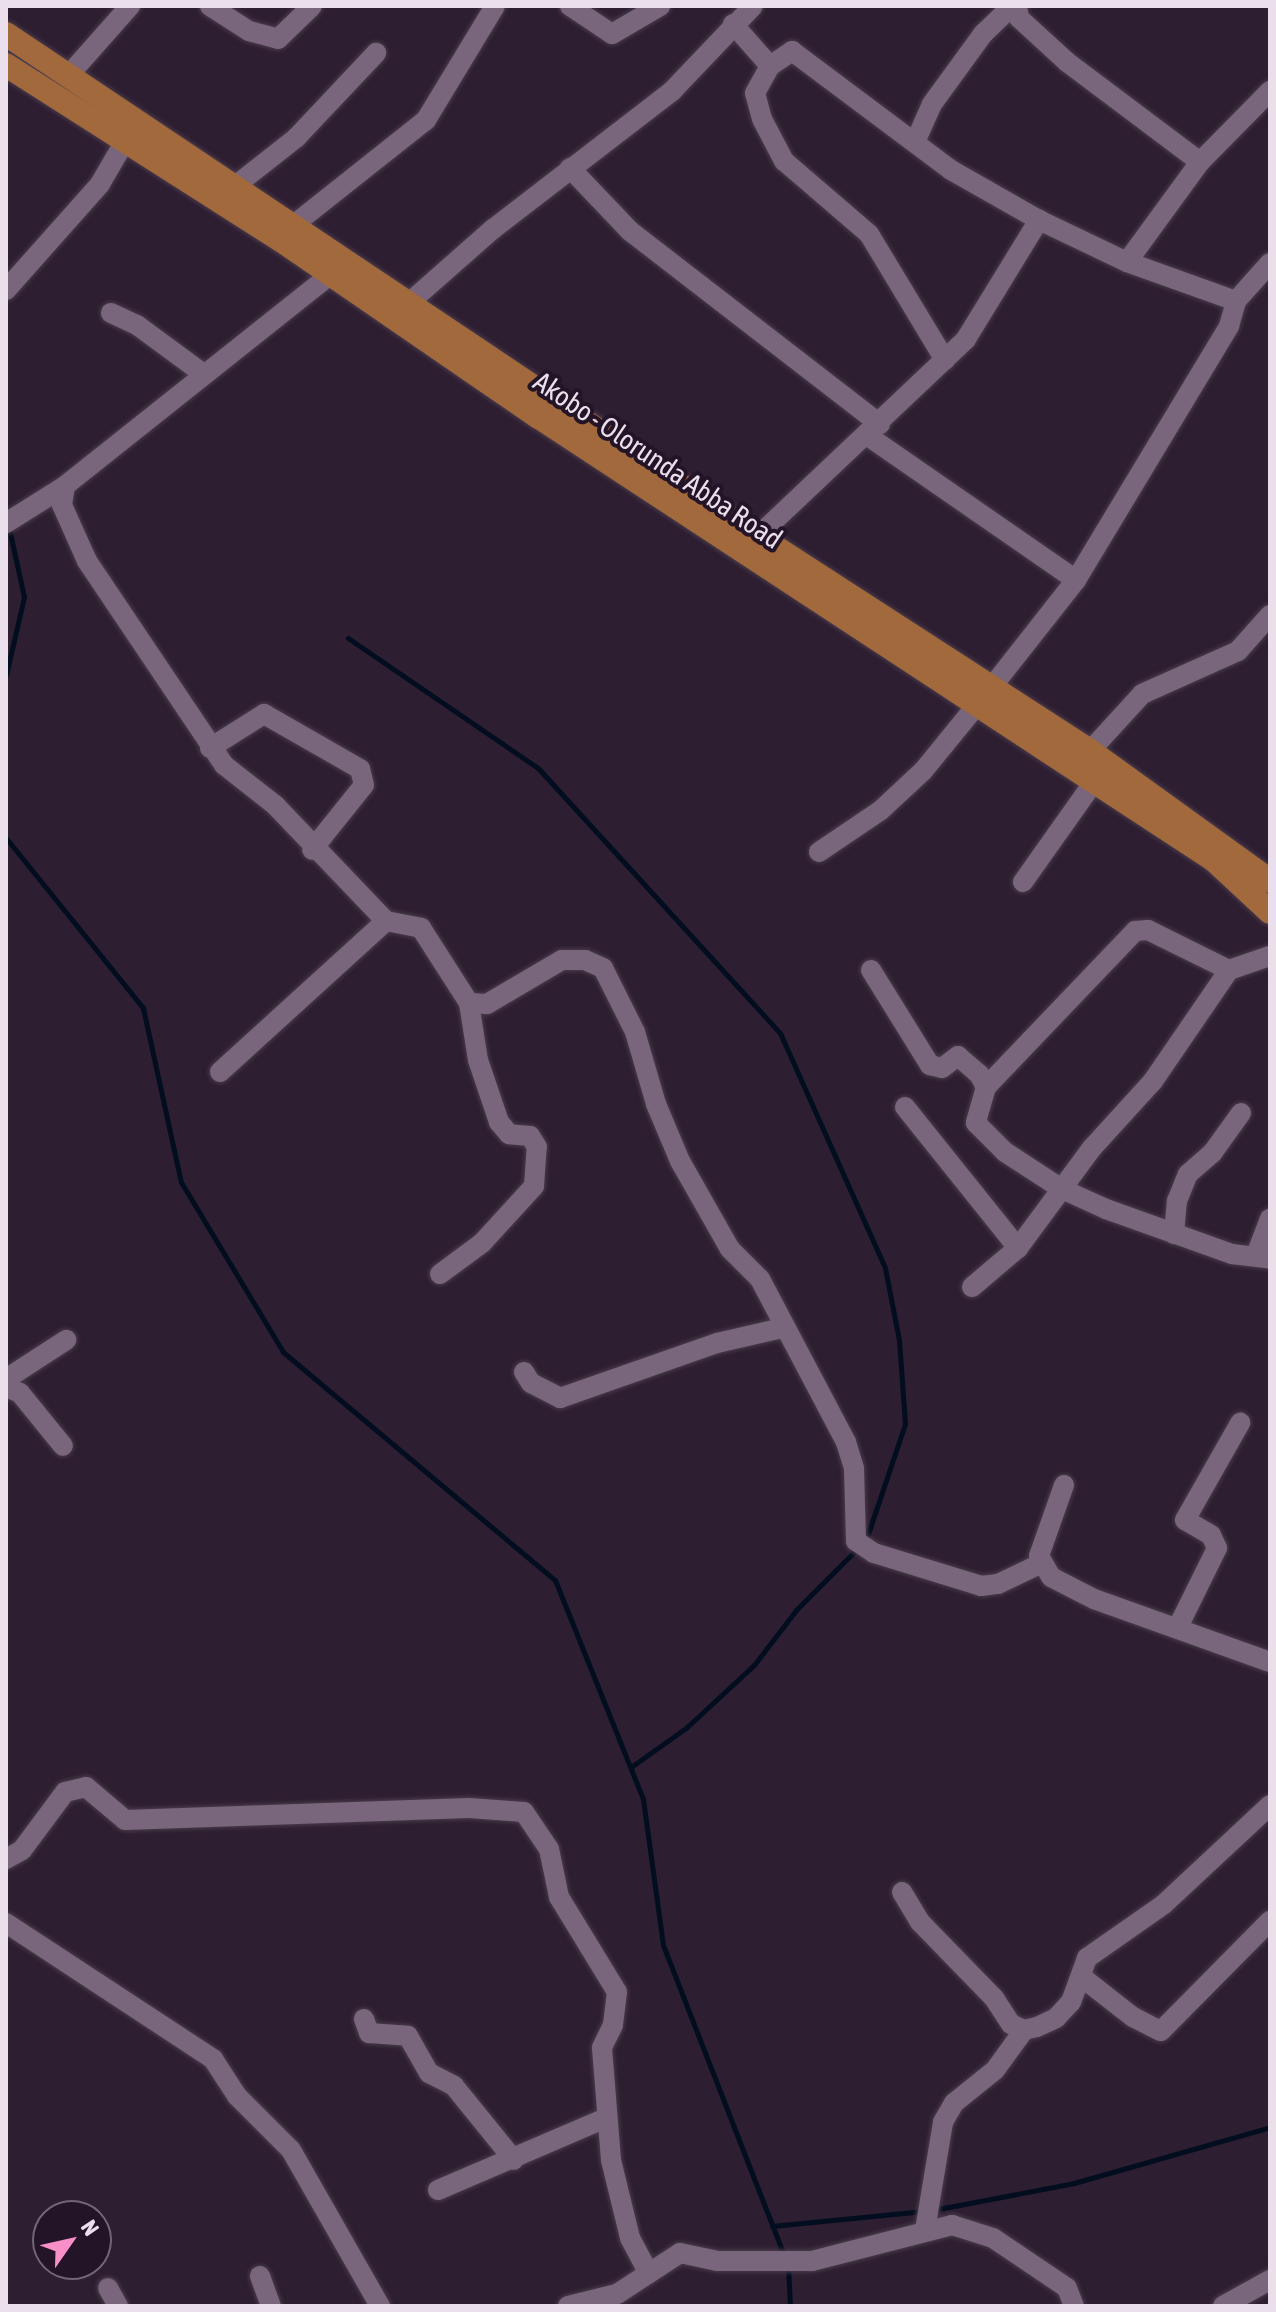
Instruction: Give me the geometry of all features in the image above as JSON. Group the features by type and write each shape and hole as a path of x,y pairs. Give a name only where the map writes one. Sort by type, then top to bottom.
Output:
{"main road":[{"name":"Akobo - Olorunda Abba Road","path":"6,34 296,223 409,303 758,536 984,697 1093,783 1214,860 1270,912"},
{"name":"Akobo - Olorunda Abba Road","path":"6,65 984,697 1090,751 1140,784 1270,881"},
{"path":"1126,805 1140,784"}],"street":[{"path":"68,76 130,6"},
{"path":"210,6 249,31 278,39 312,6"},
{"path":"296,223 426,120 495,6"},
{"path":"570,6 612,34 660,6"},
{"path":"409,303 570,168 672,91 753,6"},
{"path":"916,140 932,104 1012,12 1067,62 1200,162"},
{"path":"733,24 770,66"},
{"path":"945,360 869,234 784,161 762,119 755,93 770,66 792,51 916,140 951,170 1039,220 1127,262 1236,301"},
{"path":"235,186 296,138 376,53"},
{"path":"1127,262 1200,162 1270,91"},
{"path":"6,290 100,184 125,141"},
{"path":"570,168 630,231 874,430 1076,580"},
{"path":"758,536 945,360 997,296 1039,220"},
{"path":"819,852 881,810 923,771 1076,580 1229,326 1236,301 1270,263"},
{"path":"12,520 65,486 202,373 330,275"},
{"path":"111,313 137,325 202,373"},
{"path":"65,486 62,505 87,561 210,748 275,805 312,850 386,921 421,928 469,1003 478,1060 499,1122 509,1134 530,1136 537,1147 534,1186 482,1243 440,1274"},
{"path":"1090,751 1142,694 1238,651 1270,615"},
{"path":"210,748 264,714 360,769 364,785 312,850"},
{"path":"1023,882 1093,783"},
{"path":"220,1072 386,921"},
{"path":"1229,970 1148,930 1135,931 986,1087 975,1112 979,1131 1062,1189 1174,1234 1232,1254 1263,1257 1270,1219"},
{"path":"972,1287 1018,1248 1062,1189 1153,1081 1229,970 1270,956"},
{"path":"469,1003 487,1004 562,960 585,960 603,968 635,1032 675,1151 730,1249 760,1279 782,1328 846,1442 854,1469 862,1545 981,1586 998,1584 1040,1564 1064,1485"},
{"path":"871,970 930,1065 942,1068 953,1058 965,1058 986,1087"},
{"path":"905,1107 1018,1248"},
{"path":"1174,1234 1177,1201 1188,1174 1241,1113"},
{"path":"524,1372 531,1383 560,1398 717,1343 782,1328"},
{"path":"63,1446 7,1387 66,1340"},
{"path":"1178,1627 1217,1548 1211,1535 1185,1520 1240,1423"},
{"path":"1040,1564 1051,1577 1094,1599 1270,1662"},
{"path":"6,1859 22,1850 65,1792 86,1787 125,1820 469,1808 524,1812 549,1849 559,1897 617,1992 613,2025 602,2048 606,2118 630,2238 649,2273"},
{"path":"925,2230 943,2122 954,2103 995,2070 1024,2030 1056,2018 1083,1978 1087,1958 1164,1904 1270,1805"},
{"path":"902,1892 920,1922 994,1998 1011,2024 1024,2030"},
{"path":"6,1923 213,2059 237,2096 291,2150 380,2306"},
{"path":"1083,1978 1133,2017 1161,2031 1267,1929"},
{"path":"364,2019 369,2033 408,2036 429,2073 454,2086 514,2160"},
{"path":"438,2190 606,2118"},
{"path":"568,2306 617,2294 680,2253 717,2261 812,2261 849,2255 925,2230 968,2226 993,2238 1067,2288 1074,2306"},
{"path":"260,2276 271,2306"},
{"path":"1223,2306 1270,2280"}],"waterway":[{"path":"6,675 24,597 9,528"},
{"path":"348,638 538,768 780,1033 885,1268 899,1340 905,1424 866,1540"},
{"path":"6,838 143,1008 181,1182 283,1352 555,1580 643,1799 663,1945 784,2256"},
{"path":"631,1767 687,1727 754,1665 796,1610 859,1547"},
{"path":"933,2210 1074,2183 1270,2127"},
{"path":"772,2226 924,2211"},
{"path":"788,2265 790,2306"}]}
